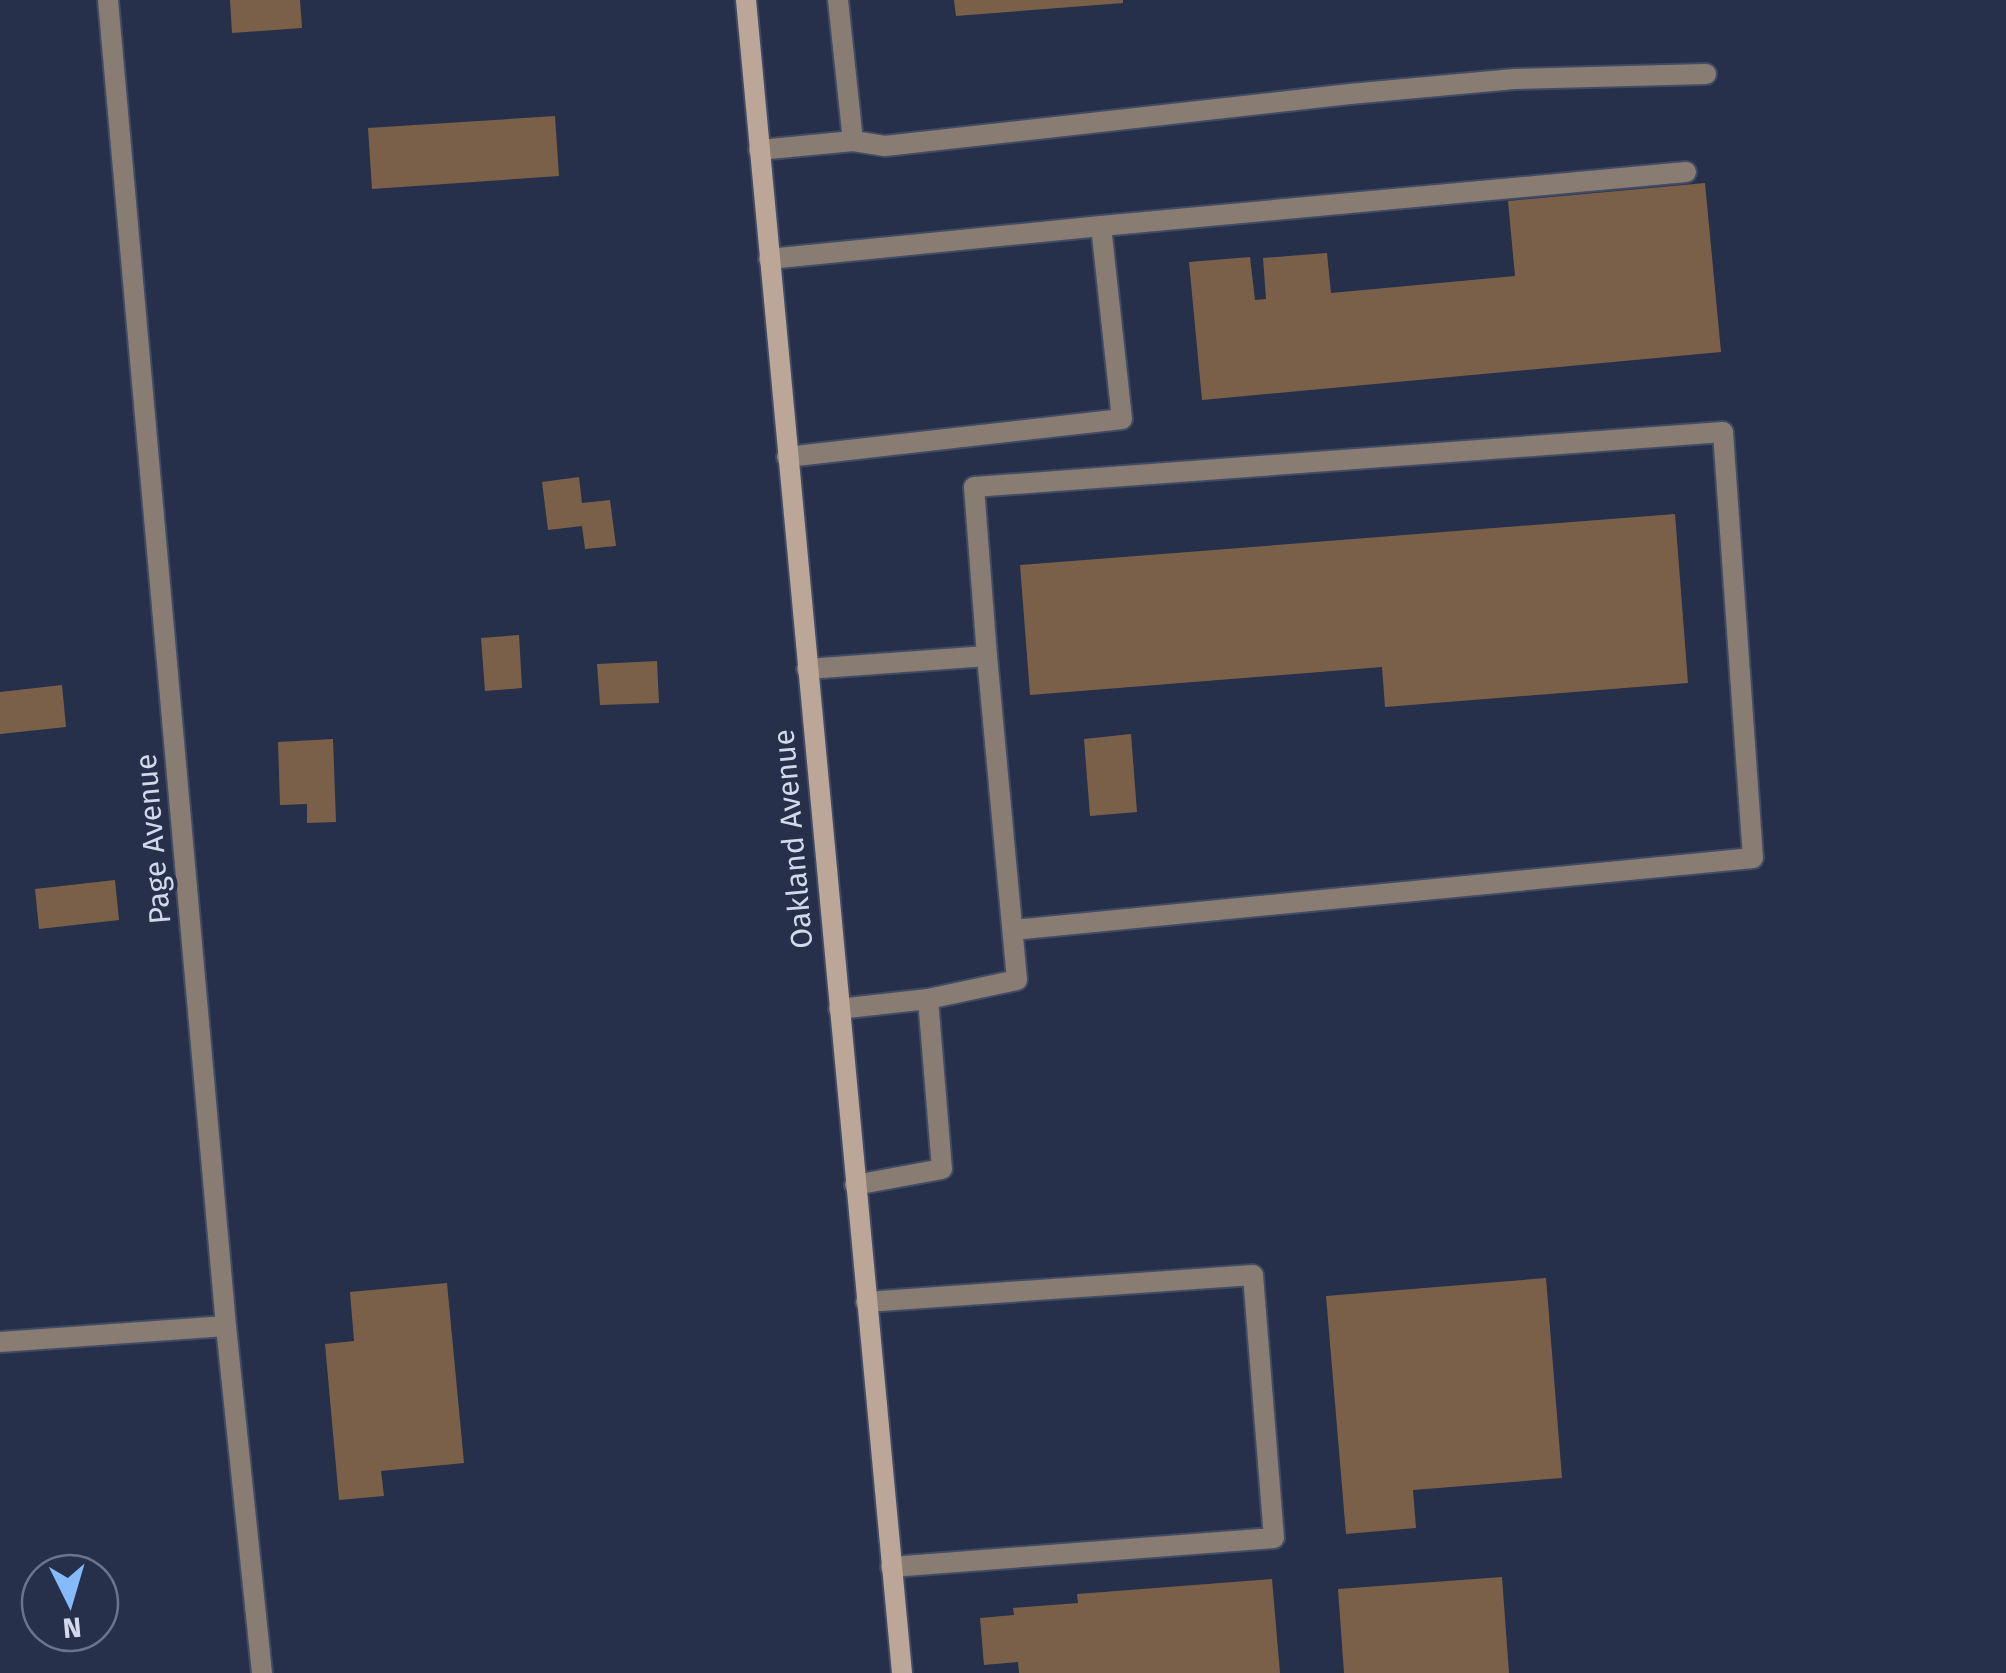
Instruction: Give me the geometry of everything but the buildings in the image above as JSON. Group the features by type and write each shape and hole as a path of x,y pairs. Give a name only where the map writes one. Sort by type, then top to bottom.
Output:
{"street":[{"name":"Page Avenue","path":"108,0 226,1326 262,1673"},
{"name":"Oakland Avenue","path":"746,0 902,1673"},
{"path":"838,0 853,140"},
{"path":"759,150 853,140 885,146 1514,79 1706,74"},
{"path":"769,259 1686,172"},
{"path":"787,457 1122,419 1102,226"},
{"path":"839,1009 928,999 1017,980 974,487 1723,432 1753,858 1013,930"},
{"path":"807,669 987,656"},
{"path":"855,1185 942,1170 928,999"},
{"path":"866,1302 1253,1275 1274,1538 891,1567"},
{"path":"0,1342 226,1326"}]}
